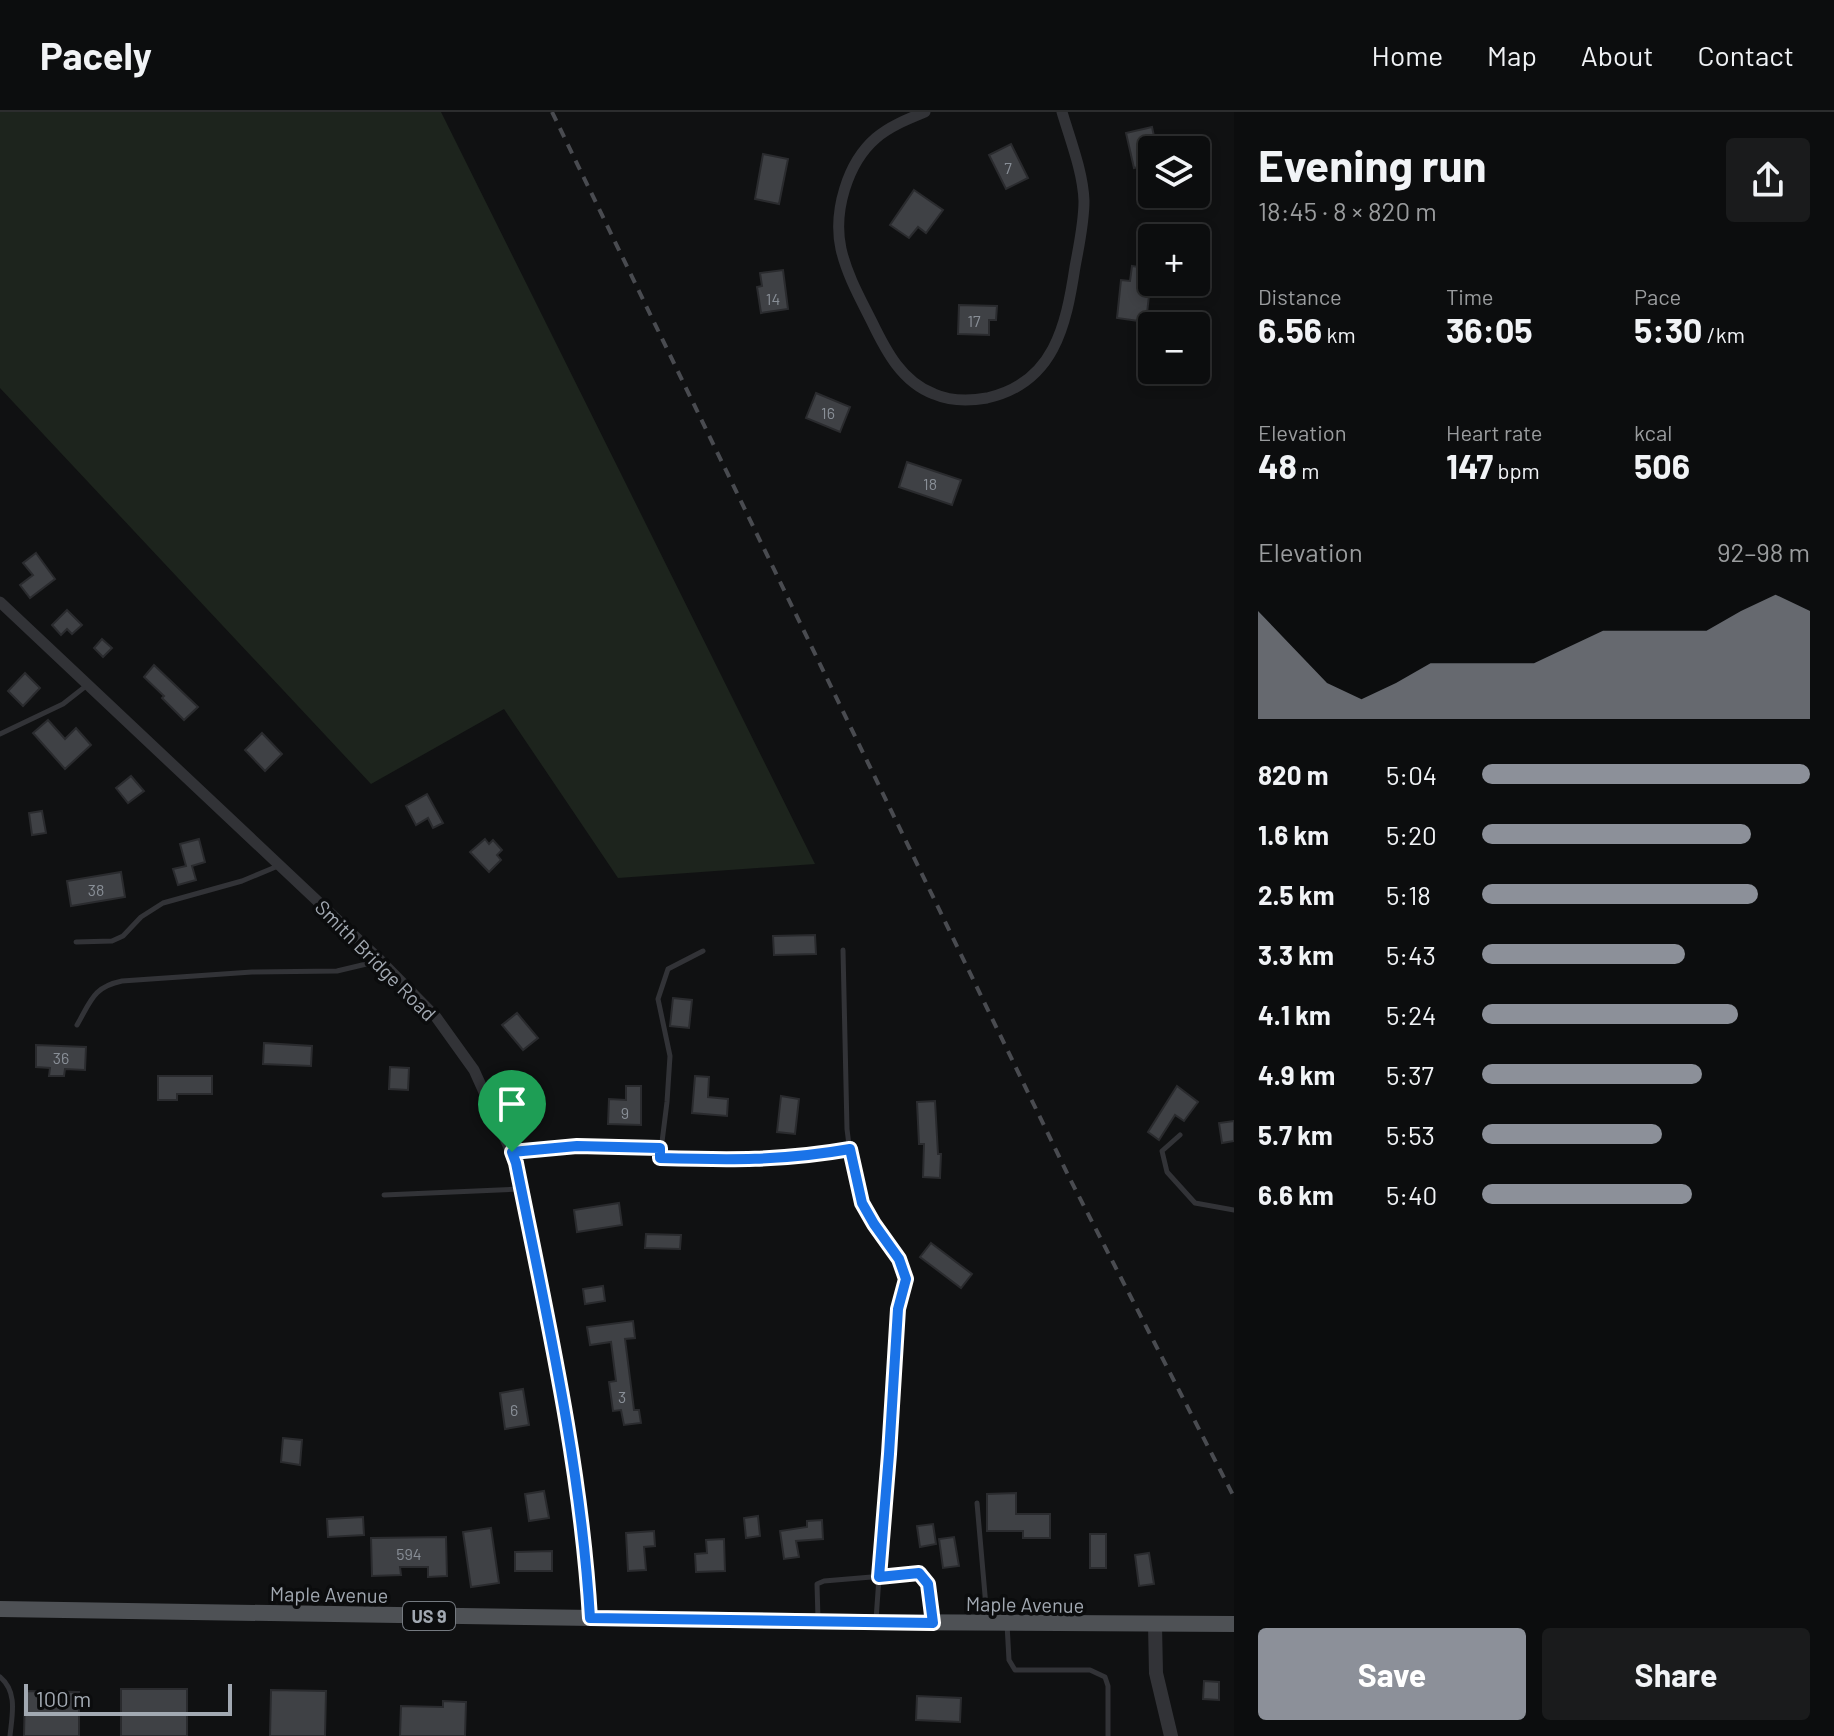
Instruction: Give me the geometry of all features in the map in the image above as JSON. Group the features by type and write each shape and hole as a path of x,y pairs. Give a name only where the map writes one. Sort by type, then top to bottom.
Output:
{"main road":[{"name":"Maple Avenue","path":"0,1609 818,1622 1234,1624"}],"street":[{"path":"925,112 875,139 850,173 842,199 840,247 848,272 898,368 932,394 977,400 1008,391 1032,378 1056,346 1064,323 1076,264 1084,198 1062,112"},
{"name":"Smith Bridge Road","path":"0,602 380,960 436,1017 474,1070 512,1152 521,1189 564,1412 587,1572 590,1618"},
{"path":"1155,1625 1156,1673 1171,1736"}],"lane":[{"path":"0,734 63,704 87,685"},
{"path":"76,942 112,941 123,936 141,917 163,903 242,881 279,866"},
{"path":"843,950 850,1149 862,1203 899,1259 906,1279 898,1309 876,1622"},
{"path":"703,951 668,969 658,999 670,1056 660,1158 739,1161 799,1158 850,1149"},
{"path":"77,1025 96,992 106,985 122,981 252,972 337,971 380,960"},
{"path":"1180,1135 1162,1151 1167,1172 1195,1203 1234,1210"},
{"path":"512,1152 577,1146 660,1148"},
{"path":"384,1195 521,1189"},
{"path":"977,1503 988,1623"},
{"path":"818,1622 817,1584 919,1573 928,1584 933,1623"},
{"path":"1007,1623 1009,1660 1015,1670 1090,1670 1105,1677 1108,1686 1108,1736"},
{"path":"0,1677 12,1695 10,1736"}],"shaded area":[{"path":"0,112 441,112 815,864 618,878 504,709 371,784 0,388"}],"building":[{"path":"1152,127 1154,136 1138,136 1138,167 1134,168 1126,133"},
{"path":"1011,144 1028,178 1006,189 989,155"},
{"path":"763,154 788,159 779,204 755,199"},
{"path":"914,190 943,210 926,233 918,227 909,238 890,225"},
{"path":"1132,266 1138,267 1138,296 1149,296 1147,312 1138,312 1138,321 1117,318 1121,280 1130,281"},
{"path":"783,270 788,309 761,313 757,287 762,286 760,273"},
{"path":"959,305 997,306 996,320 989,320 989,335 958,334"},
{"path":"816,393 850,407 840,432 806,418"},
{"path":"907,462 961,480 952,505 899,487"},
{"path":"36,553 55,579 30,598 20,585 33,575 23,563"},
{"path":"67,610 82,625 72,634 67,629 61,635 52,625"},
{"path":"102,639 112,648 103,657 94,648"},
{"path":"154,665 198,707 184,720 144,677"},
{"path":"25,673 40,688 23,706 8,691"},
{"path":"48,720 65,739 76,728 91,745 65,769 33,733"},
{"path":"262,733 282,754 265,771 245,750"},
{"path":"131,776 144,791 128,803 116,788"},
{"path":"427,794 443,823 433,828 428,818 416,825 406,806"},
{"path":"42,811 46,833 32,835 29,813"},
{"path":"199,839 205,862 192,866 196,880 178,885 173,869 186,866 180,844"},
{"path":"485,839 489,844 493,840 502,850 497,855 501,860 489,872 470,852"},
{"path":"121,872 125,897 71,906 67,881"},
{"path":"815,935 816,954 774,955 773,936"},
{"path":"673,998 692,1000 689,1028 670,1026"},
{"path":"517,1013 538,1038 523,1050 502,1025"},
{"path":"264,1043 312,1046 311,1066 263,1064"},
{"path":"36,1045 86,1047 85,1070 65,1069 64,1076 49,1076 50,1068 36,1067"},
{"path":"390,1067 409,1068 408,1090 389,1089"},
{"path":"158,1076 212,1076 212,1094 177,1094 177,1100 158,1100"},
{"path":"695,1076 709,1077 708,1097 728,1099 727,1116 692,1113"},
{"path":"626,1086 641,1086 641,1125 608,1124 609,1099 626,1100"},
{"path":"1177,1086 1198,1102 1184,1121 1175,1115 1159,1140 1148,1132"},
{"path":"781,1096 799,1099 795,1134 777,1132"},
{"path":"935,1101 938,1154 941,1154 940,1178 923,1177 924,1144 919,1144 917,1102"},
{"path":"1234,1121 1234,1141 1222,1143 1219,1123"},
{"path":"619,1203 622,1225 577,1232 574,1210"},
{"path":"646,1234 681,1235 680,1249 645,1248"},
{"path":"931,1243 972,1274 961,1288 920,1257"},
{"path":"603,1286 605,1301 585,1304 583,1289"},
{"path":"633,1321 635,1338 625,1339 634,1410 639,1410 641,1423 624,1425 621,1410 613,1411 609,1382 616,1381 611,1342 590,1345 587,1327"},
{"path":"523,1389 529,1425 505,1429 500,1393"},
{"path":"283,1438 302,1440 300,1465 281,1462"},
{"path":"544,1491 549,1518 529,1521 525,1494"},
{"path":"1016,1493 1016,1514 1050,1514 1050,1538 1023,1538 1023,1531 987,1531 987,1494"},
{"path":"758,1516 760,1536 746,1538 744,1518"},
{"path":"363,1517 364,1535 328,1537 327,1519"},
{"path":"822,1520 823,1539 796,1541 799,1557 784,1559 780,1531 807,1527 807,1521"},
{"path":"933,1524 936,1544 920,1547 917,1526"},
{"path":"491,1528 499,1583 471,1587 463,1532"},
{"path":"654,1531 655,1546 644,1547 646,1570 628,1571 626,1533"},
{"path":"1090,1534 1106,1534 1106,1568 1090,1568"},
{"path":"446,1537 447,1576 428,1577 428,1567 400,1567 401,1575 372,1576 371,1538"},
{"path":"954,1537 959,1566 943,1568 939,1539"},
{"path":"724,1539 725,1571 696,1572 695,1554 707,1553 706,1540"},
{"path":"552,1551 552,1571 515,1571 515,1552"},
{"path":"1149,1553 1154,1584 1139,1586 1135,1555"},
{"path":"1204,1681 1219,1682 1219,1700 1203,1699"},
{"path":"121,1689 187,1689 187,1736 121,1736"},
{"path":"271,1690 326,1691 325,1736 270,1736"},
{"path":"25,1691 79,1692 79,1736 24,1736"},
{"path":"917,1696 961,1698 960,1722 916,1720"},
{"path":"443,1701 466,1702 465,1736 400,1736 401,1706 443,1707"}],"railway":[{"path":"552,112 1070,1179 1234,1497"}],"route":[{"path":"577,1146 660,1148 660,1158 739,1161 799,1158 850,1149 862,1203 899,1259 906,1279 898,1309 879,1577 919,1573 928,1584 933,1623 590,1618 587,1572 564,1412 512,1152 577,1146"}]}
